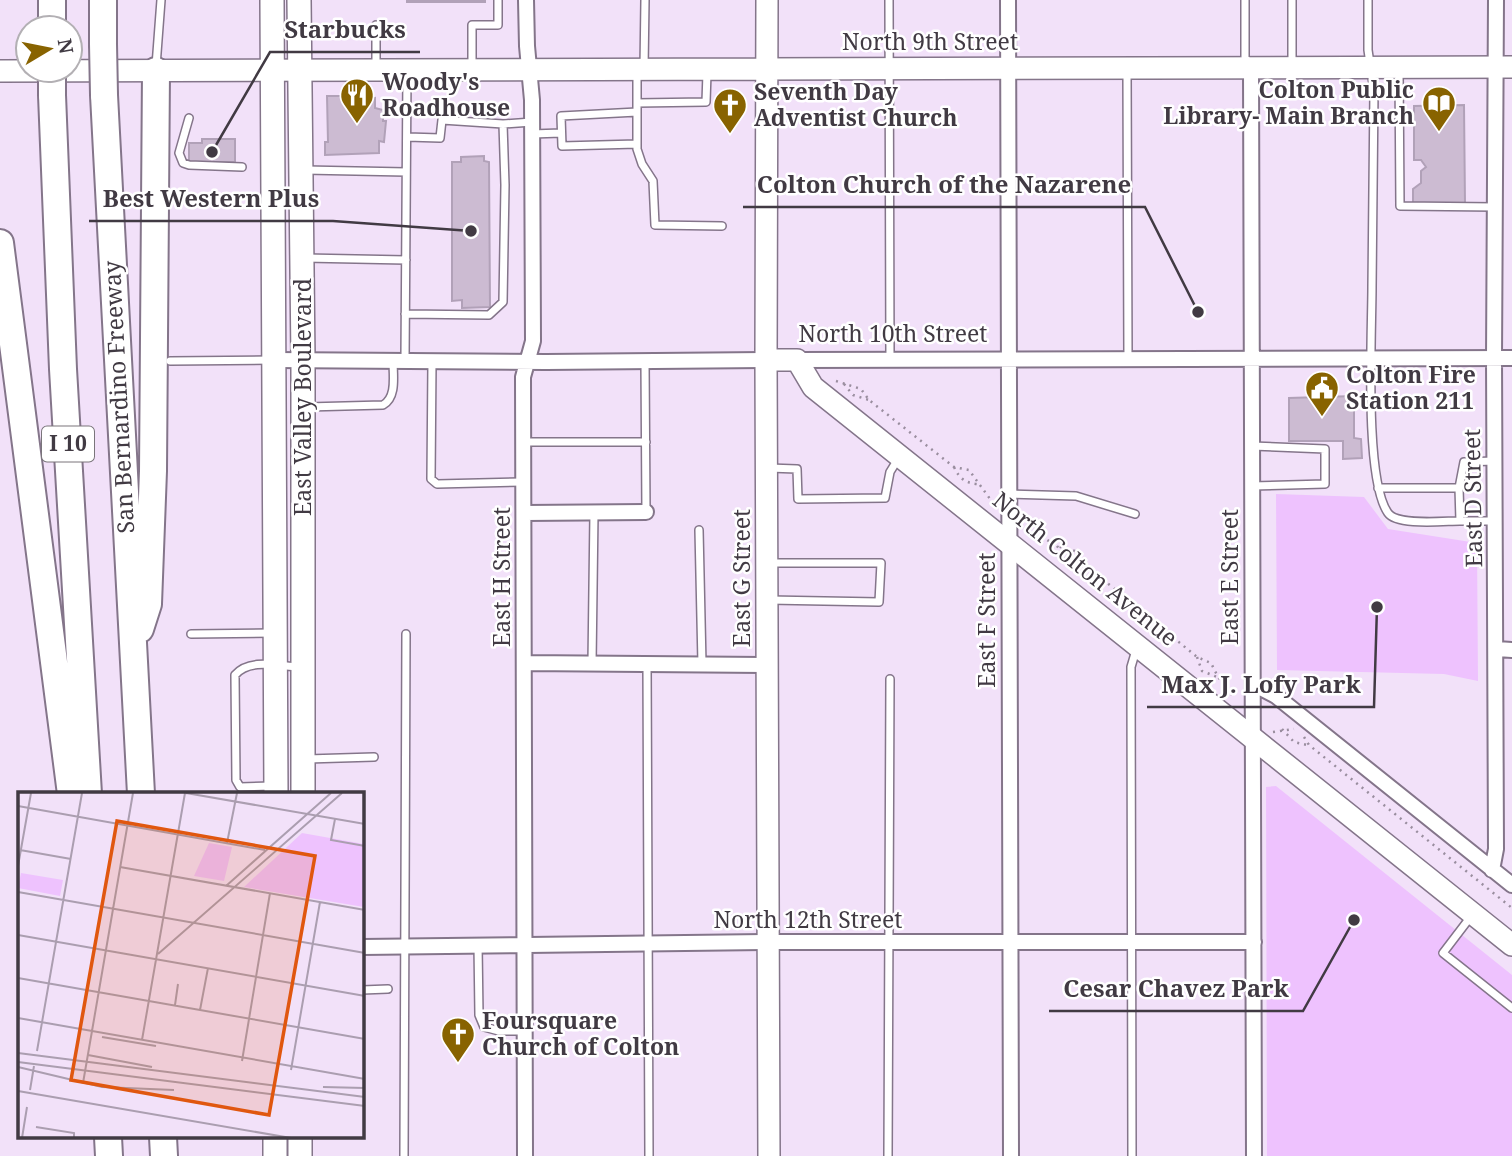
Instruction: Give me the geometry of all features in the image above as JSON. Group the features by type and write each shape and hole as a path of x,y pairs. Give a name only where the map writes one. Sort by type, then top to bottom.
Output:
{"highway":[{"name":"San Bernardino Freeway","path":"103,0 104,95 141,792"},
{"path":"132,654 148,604 153,485 156,71"},
{"name":"I 10","path":"52,84 63,369 88,792"},
{"path":"0,243 71,792"},
{"path":"108,1138 110,1156"},
{"path":"163,1138 164,1156"}],"main road":[{"name":"East Valley Boulevard","path":"272,0 276,790"},
{"name":"East Valley Boulevard","path":"299,0 303,360 303,792"},
{"path":"275,1138 275,1156"},
{"path":"300,1138 300,1156"}],"street":[{"name":"East H Street","path":"525,1156 523,377 533,341 532,128 526,0"},
{"name":"East G Street","path":"767,0 769,1156"},
{"name":"East F Street","path":"1009,0 1010,494 1019,538 1011,943 1011,1156"},
{"name":"East D Street","path":"1492,870 1496,849 1497,649 1495,207 1504,67 1496,0"},
{"name":"North 9th Street","path":"0,71 1504,67"},
{"name":"East E Street","path":"1251,68 1253,684 1261,734 1254,942 1254,1156"},
{"name":"North 10th Street","path":"274,360 645,362 1512,358"},
{"name":"North Colton Avenue","path":"797,360 813,387 900,455 1019,538 1137,644 1261,734 1512,945"},
{"path":"525,513 646,512"},
{"path":"1497,649 1512,650"},
{"path":"525,663 768,666"},
{"path":"1253,684 1276,696 1512,885"},
{"name":"North 12th Street","path":"364,947 769,942 1254,942"}],"lane":[{"path":"156,71 161,0"},
{"path":"472,69 472,24 498,24 498,0"},
{"path":"645,0 637,103 637,144 642,164 653,181 655,225 722,226"},
{"path":"889,0 890,360"},
{"name":"East E Street","path":"1244,0 1245,57 1251,68"},
{"path":"1292,0 1292,67"},
{"path":"1368,0 1368,50 1374,90 1371,359 1374,457 1378,488 1388,514 1399,521 1496,521"},
{"path":"376,25 376,69"},
{"path":"1127,68 1128,359"},
{"path":"1399,68 1400,206 1495,207"},
{"path":"302,408 383,405 390,401 405,314 407,69"},
{"path":"637,103 706,102 707,69"},
{"path":"637,112 561,116 562,146 637,144"},
{"path":"189,118 179,153 183,163 242,167"},
{"path":"407,137 440,138 442,120 503,124 561,133"},
{"path":"405,314 489,315 503,302 503,124"},
{"path":"301,170 407,172"},
{"path":"302,258 406,260"},
{"path":"170,361 274,360"},
{"path":"432,360 431,479 437,484 524,482"},
{"path":"645,362 646,512"},
{"path":"524,442 646,442"},
{"path":"1252,446 1325,449 1325,484 1252,486"},
{"path":"767,468 797,469 799,499 885,498 890,472 900,455"},
{"path":"1460,521 1459,488 1464,462 1495,461"},
{"path":"1378,488 1459,488"},
{"path":"1010,494 1076,496 1135,514"},
{"path":"592,663 594,513"},
{"path":"699,530 702,664"},
{"path":"768,563 881,563 879,602 768,600"},
{"path":"191,634 276,633"},
{"path":"404,1156 406,634"},
{"path":"1132,1156 1131,667 1137,644"},
{"path":"276,790 240,787 236,780 235,675 241,668 252,664 303,668"},
{"path":"647,664 646,943 649,1156"},
{"path":"888,1156 890,679"},
{"path":"303,759 373,757"},
{"path":"1473,914 1443,953 1512,1008"},
{"path":"478,945 479,1015 484,1027 499,1031 526,1031"},
{"path":"364,990 388,989"}],"path":[{"path":"835,381 861,389 869,400 954,467 969,470 993,503"},
{"path":"844,384 853,395 869,400"},
{"path":"954,467 958,477 977,484"},
{"path":"1019,538 1039,534 1057,545 1075,551 1083,563 1196,657 1211,663 1232,695"},
{"path":"1057,545 1068,561 1083,563"},
{"path":"1196,657 1202,671 1219,677"},
{"path":"1282,729 1294,741 1309,745"},
{"path":"1261,734 1282,729 1300,732 1309,745 1512,908"}],"shaded area":[{"path":"1276,494 1364,497 1388,529 1477,543 1478,681 1444,674 1277,670"},
{"path":"1276,786 1512,975 1512,1156 1267,1156 1266,787"}],"building":[{"path":"485,0 485,2 407,2"},
{"name":"Woody's Roadhouse","path":"327,96 375,98 375,108 383,110 383,121 386,121 384,142 379,141 379,153 325,155 325,142 328,142"},
{"name":"Colton Public Library- Main Branch","path":"1464,105 1465,204 1413,204 1413,189 1421,183 1421,171 1426,167 1421,160 1414,160 1414,106"},
{"path":"202,139 235,139 235,162 189,162 189,143 202,143"},
{"path":"484,156 484,161 489,162 490,307 462,308 462,300 452,301 452,162 461,162 461,157"},
{"name":"Colton Fire Station 211","path":"1354,396 1354,438 1361,439 1362,458 1343,459 1343,441 1289,441 1289,398"}],"place":[{"name":"Woody's Roadhouse","path":"357,125"},
{"name":"Colton Public Library- Main Branch","path":"1439,133"},
{"name":"Seventh Day Adventist Church","path":"730,135"},
{"name":"Starbucks","path":"212,152"},
{"name":"Best Western Plus","path":"471,231"},
{"name":"Colton Church of the Nazarene","path":"1198,312"},
{"name":"Colton Fire Station 211","path":"1322,418"},
{"name":"Max J. Lofy Park","path":"1377,607"},
{"name":"Cesar Chavez Park","path":"1354,920"},
{"name":"Foursquare Church of Colton","path":"458,1064"}]}
